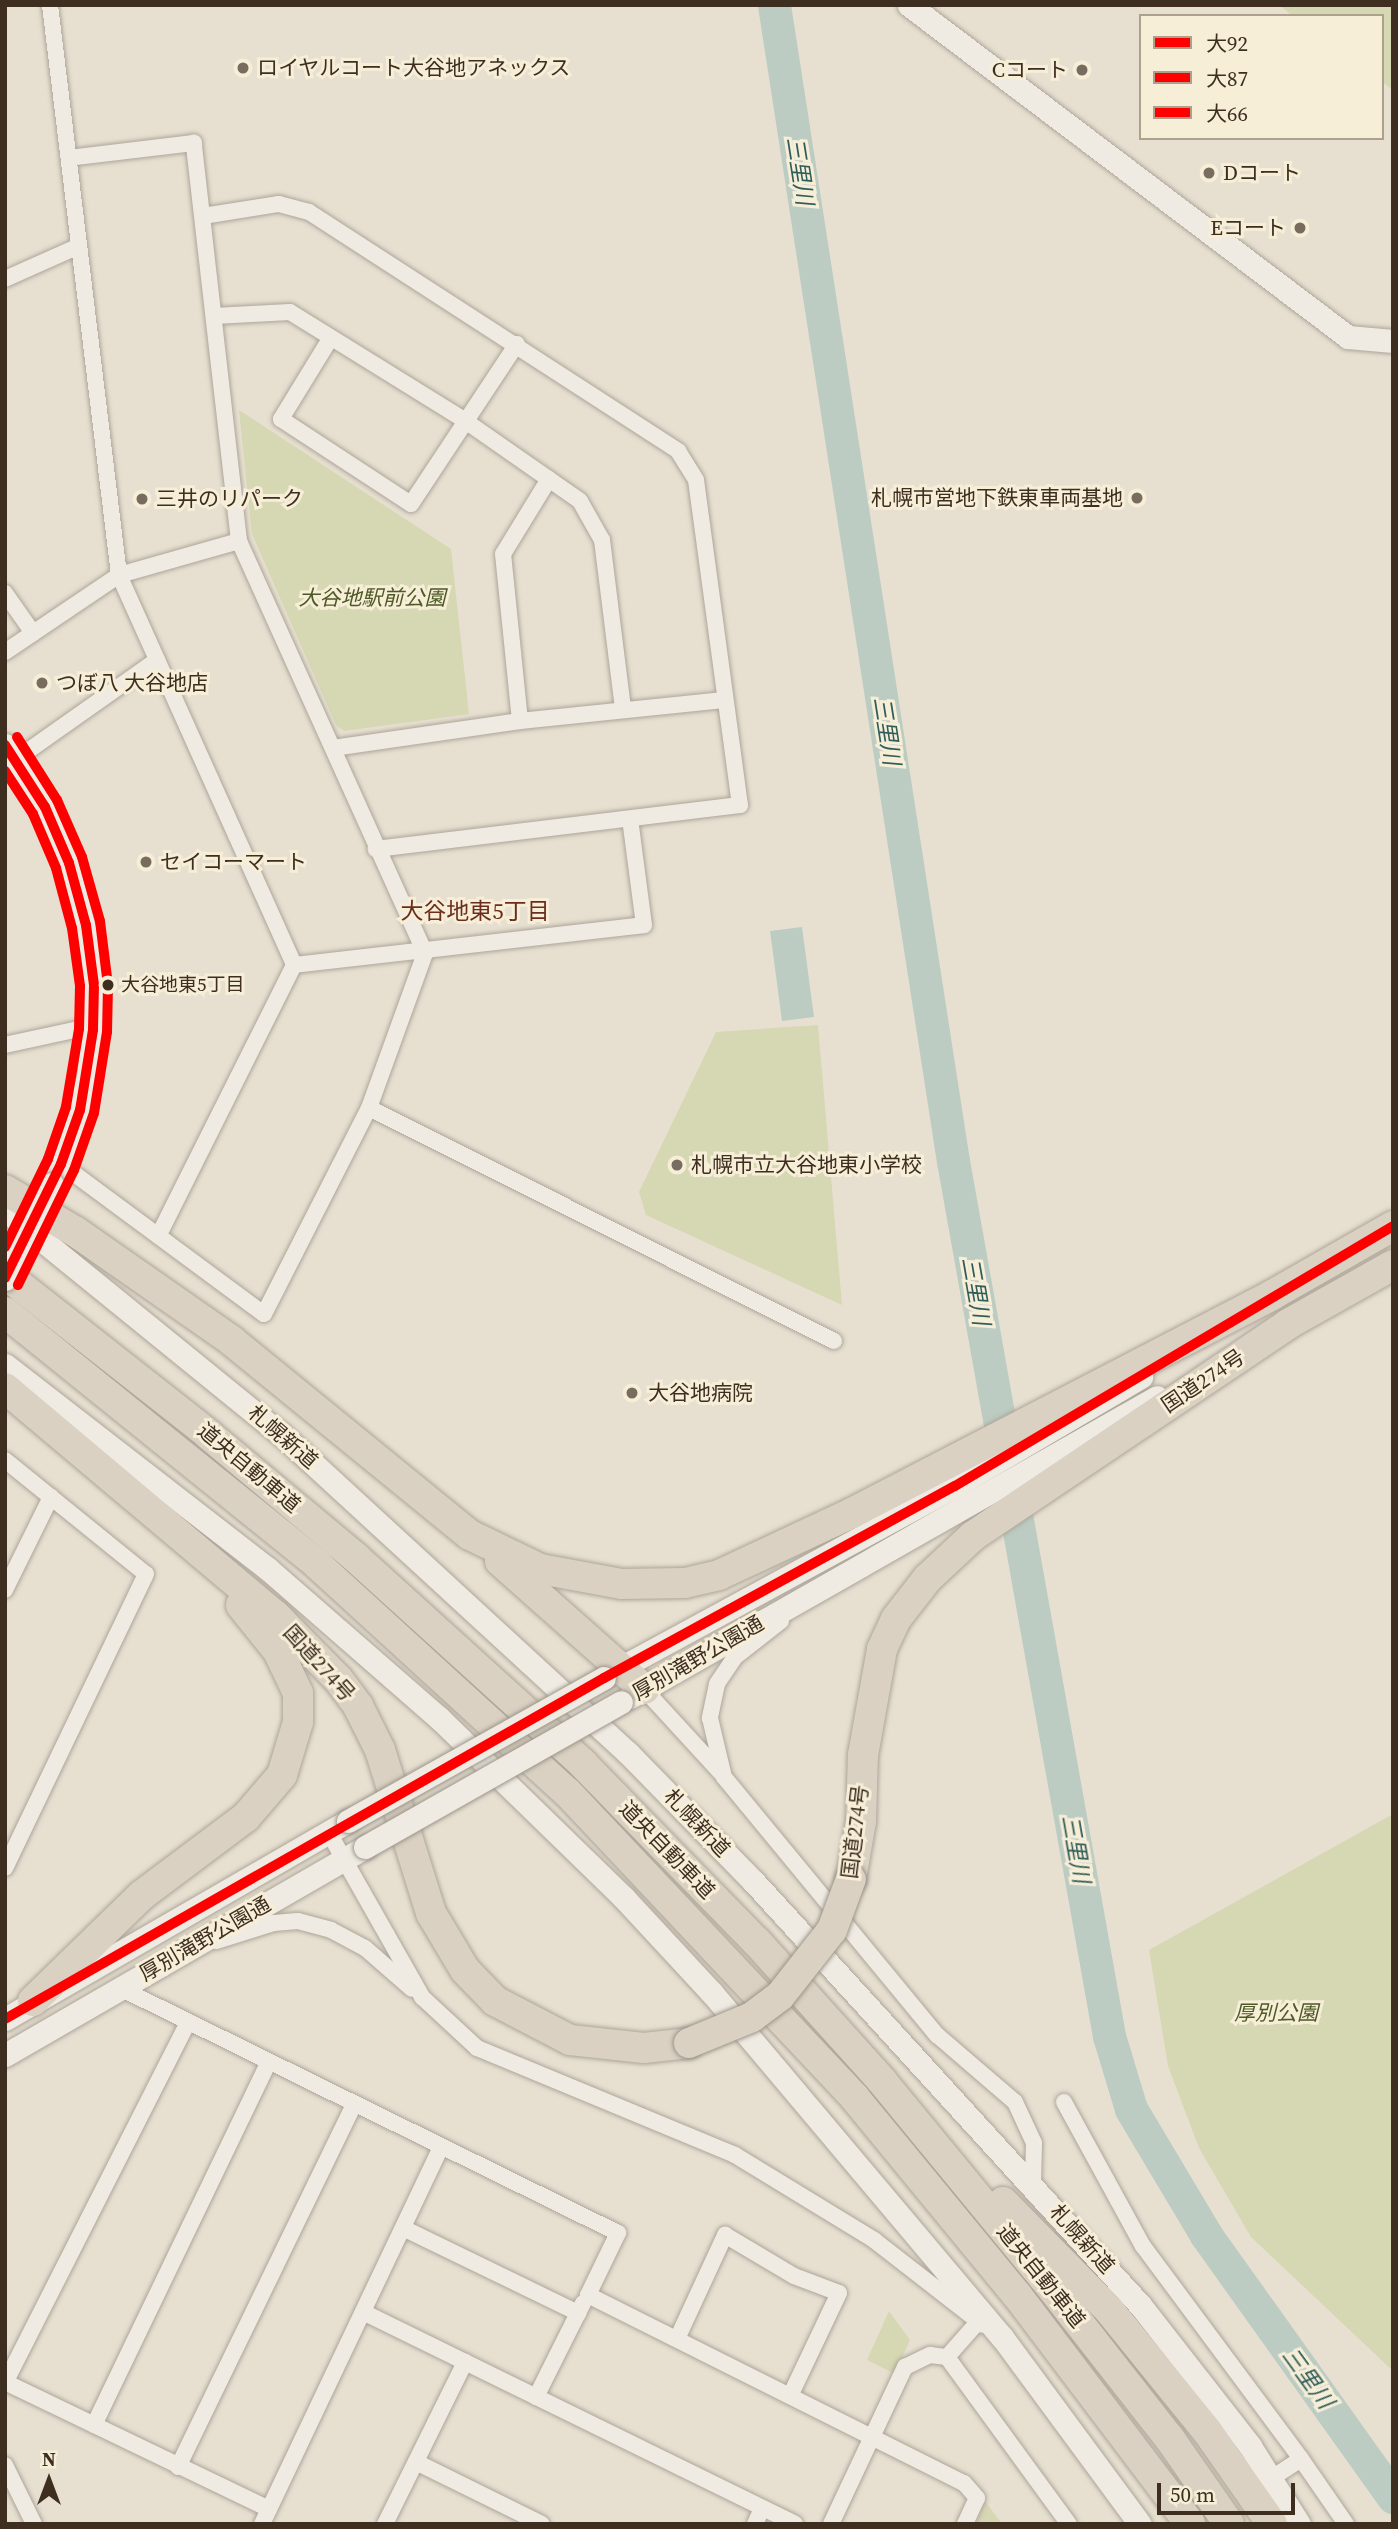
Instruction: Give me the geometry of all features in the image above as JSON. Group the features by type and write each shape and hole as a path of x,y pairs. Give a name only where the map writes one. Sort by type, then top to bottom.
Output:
{"highway":[{"name":"国道274号","path":"5,1190 76,1232 232,1341 470,1535 540,1569 582,1580 685,1583 719,1575 954,1486 1085,1402 1393,1227"},
{"name":"国道274号","path":"5,1388 194,1546 308,1648 358,1706 397,1798 431,1913 465,1970 495,2001 570,2040 644,2048 690,2043 752,2017 780,1996 832,1930 851,1879 861,1821 866,1731 883,1649 896,1619 927,1578 973,1536 1116,1430 1288,1324 1393,1265"},
{"name":"道央自動車道","path":"5,1277 208,1433 496,1683 747,1933 882,2081 1044,2278 1170,2439 1228,2524"},
{"name":"道央自動車道","path":"5,1312 308,1557 567,1791 855,2098 1017,2295 1190,2524"},
{"path":"470,1535 632,1695"},
{"path":"33,2001 142,1895 246,1817 282,1775 293,1747 298,1693 278,1651 194,1546"},
{"path":"882,2081 1109,2310 1208,2431 1272,2524"}],"street":[{"path":"50,5 118,575 294,965"},
{"path":"909,5 1348,337 1393,341"},
{"path":"56,1174 158,1236 264,1314 369,1108 425,953 239,541 194,143 69,158"},
{"path":"203,216 279,204 309,212 517,344 678,451 696,480 740,805 376,849"},
{"path":"5,278 79,246"},
{"path":"214,316 290,312 330,340 464,420 580,501 602,540 623,709"},
{"path":"330,340 281,419 411,505 464,420 517,344"},
{"path":"520,722 503,554 549,479"},
{"path":"5,652 118,575 239,541"},
{"path":"5,593 33,633"},
{"path":"5,1277 56,1174 80,1110 93,1026 91,954 69,863 45,807 10,753 157,660"},
{"path":"333,748 623,709 724,700"},
{"path":"294,965 425,953 644,925 630,818"},
{"path":"158,1236 294,965"},
{"path":"5,1045 93,1026"},
{"path":"369,1108 834,1341"},
{"name":"札幌新道","path":"5,1210 281,1434 628,1753 1033,2184 1140,2305 1250,2446 1299,2524"},
{"path":"5,1365 268,1569 536,1808 712,1993 1002,2337 1140,2524"},
{"name":"厚別滝野公園通","path":"5,2019 612,1673 954,1486 1116,1430"},
{"path":"5,1460 146,1574 5,1868"},
{"name":"厚別滝野公園通","path":"5,2055 823,1586 954,1486"},
{"path":"5,1590 51,1496"},
{"path":"724,1777 710,1718 717,1684 736,1657 823,1586"},
{"path":"632,1695 724,1777 937,2035 1015,2102 1034,2143 1033,2184"},
{"path":"339,1827 344,1859 422,1997"},
{"path":"177,1956 274,1923 298,1921 331,1930 365,1948 477,2048 735,2155 874,2240 978,2322 1002,2337"},
{"path":"120,1988 187,2025 618,2234 536,2397"},
{"path":"187,2025 5,2382 178,2467 266,2517 442,2147"},
{"path":"94,2425 268,2064"},
{"path":"1065,2102 1143,2246 1346,2524"},
{"path":"178,2467 353,2106"},
{"path":"403,2228 578,2313"},
{"path":"677,2339 725,2235 794,2276 839,2293 791,2394"},
{"path":"588,2295 791,2394 964,2483 977,2498 965,2524"},
{"path":"363,2312 795,2524"},
{"path":"947,2357 978,2322"},
{"path":"831,2524 905,2367 930,2355 947,2357 1069,2524"},
{"path":"385,2524 465,2362"},
{"path":"1278,2474 1301,2459"},
{"path":"416,2462 542,2524"},
{"path":"5,2465 34,2524"},
{"path":"755,2524 762,2508"}],"green space":[{"path":"1279,5 1393,5 1393,90 1384,83 1384,14 1290,14"},
{"name":"大谷地駅前公園","path":"239,410 451,549 469,714 344,731 336,725 252,534"},
{"path":"818,1025 842,1305 646,1215 639,1192 716,1032"},
{"name":"厚別公園","path":"1393,1814 1393,2371 1251,2237 1199,2148 1168,2066 1149,1950"},
{"path":"889,2311 910,2340 895,2374 867,2360"},
{"path":"985,2501 1002,2524 976,2524"}],"shaded area":[{"path":"802,927 814,1017 782,1021 770,931"}],"waterway":[{"name":"三里川","path":"774,5 953,1161 1109,2036 1131,2109 1206,2235 1393,2497"}],"transit line":[{"name":"大66","path":"17,737 57,800 82,857 100,921 108,985 107,1032 94,1113 74,1170 18,1285"},
{"name":"大92","path":"5,745 45,807 69,863 86,925 94,985 93,1030 80,1110 61,1164 5,1278"},
{"name":"大87","path":"5,771 33,814 56,868 72,928 80,986 79,1029 66,1107 48,1159 5,1247"},
{"name":"大92","path":"5,2019 604,1678 955,1486 1393,1226"}],"place":[{"name":"ロイヤルコート大谷地アネックス","path":"243,68"},
{"name":"Cコート","path":"1082,70"},
{"name":"Dコート","path":"1209,173"},
{"name":"Eコート","path":"1300,228"},
{"name":"札幌市営地下鉄東車両基地","path":"1137,498"},
{"name":"三井のリパーク","path":"142,499"},
{"name":"つぼ八 大谷地店","path":"42,683"},
{"name":"セイコーマート","path":"146,862"},
{"name":"大谷地東5丁目","path":"108,985"},
{"name":"札幌市立大谷地東小学校","path":"677,1165"},
{"name":"大谷地病院","path":"632,1393"}],"district":[{"name":"大谷地東5丁目","path":"475,911"}]}
